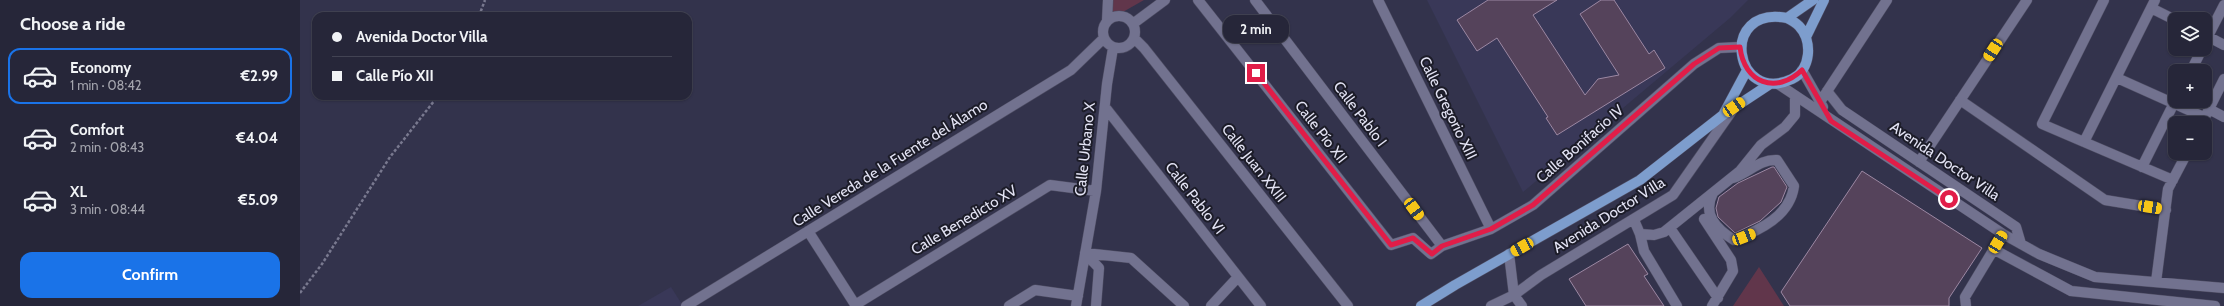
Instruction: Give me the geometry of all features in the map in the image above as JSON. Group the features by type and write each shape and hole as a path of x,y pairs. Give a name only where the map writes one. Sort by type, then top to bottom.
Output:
{"main road":[{"path":"1787,18 1813,0"},
{"path":"1806,37 1824,0"},
{"path":"1421,306 1640,180 1734,107 1774,84 1794,78 1802,70 1807,60 1809,48 1806,37 1799,26 1787,18 1775,16 1759,19 1750,26 1743,36 1740,47 1742,59 1747,70 1757,79 1774,84"},
{"path":"1723,115 1747,70"}],"street":[{"path":"1107,21 1117,16 1126,17 1134,23 1136,30 1135,39 1125,48 1113,48 1104,38 1103,29 1107,21 1108,0"},
{"path":"1134,23 1165,0"},
{"name":"Calle Pío XII","path":"1198,0 1391,245 1413,238 1432,254"},
{"name":"Calle Pablo I","path":"1255,0 1442,246"},
{"name":"Calle Gregorio XIII","path":"1378,0 1491,229"},
{"path":"1820,102 1886,0"},
{"path":"1919,162 2027,0"},
{"path":"2104,0 2042,124 2173,180"},
{"path":"2084,142 2153,4 2168,15"},
{"path":"2212,27 2224,5"},
{"name":"Calle Vereda de la Fuente del Álamo","path":"686,306 1071,70 1104,38"},
{"name":"Calle Juan XXIII","path":"1135,39 1144,48 1348,306"},
{"path":"2212,40 2224,45"},
{"name":"Calle Bonifacio IV","path":"1432,254 1442,246 1491,229 1533,205 1694,64 1719,48 1740,47"},
{"name":"Calle Urbano X","path":"1077,301 1096,191 1113,48"},
{"path":"1802,70 1831,121"},
{"path":"2117,78 2168,99"},
{"path":"2188,108 2205,116 2224,79"},
{"name":"Avenida Doctor Villa","path":"1774,84 1795,96 2003,234 2039,254 2096,277 2224,288"},
{"name":"Avenida Doctor Villa","path":"1827,91 1842,110 2016,227 2021,244"},
{"path":"1640,234 1654,235 1664,232 1740,171 1761,145 1785,127 1795,115 1795,96"},
{"path":"1960,100 2105,200 2166,210"},
{"name":"Calle Pablo VI","path":"1105,107 1261,306"},
{"name":"Avenida Doctor Villa","path":"1514,295 1541,275 1673,195 1734,107"},
{"path":"2142,167 2172,108"},
{"path":"2212,116 2224,117"},
{"path":"1713,193 1708,202 1709,215 1721,232 1734,240 1753,233 1775,218 1787,209 1793,198 1794,186 1777,160 1768,160 1759,163 1744,175 1732,178"},
{"path":"2156,282 2168,189 2183,160"},
{"name":"Calle Benedicto XV","path":"855,305 1050,185 1096,191"},
{"path":"1670,228 1715,302 1733,271 1731,260 1704,219 1700,204"},
{"path":"1634,220 1640,234 1644,251 1676,306"},
{"path":"808,231 855,305"},
{"path":"1966,306 1965,297 2003,234"},
{"path":"1994,250 2071,291 2181,305 2215,306"},
{"path":"1085,253 1099,268 1096,306"},
{"path":"1085,253 1131,258 1184,306"},
{"path":"1509,254 1514,295 1522,306"},
{"path":"1211,306 1238,277"},
{"path":"1009,306 1036,290 1077,301"},
{"path":"1491,306 1514,295"}],"path":[{"path":"480,12 485,0"},
{"path":"300,293 322,264 390,158 435,100"}],"shaded area":[{"path":"1108,0 1144,0 1107,21"},
{"path":"1427,0 1748,0 1730,18 1523,192"},
{"path":"1759,267 1784,306 1733,306"},
{"path":"671,287 683,306 638,306"}],"building":[{"path":"1488,0 1557,0 1533,15 1585,95 1598,79 1619,75 1580,14 1601,0 1614,0 1649,54 1654,50 1665,68 1557,135 1546,118 1548,117 1497,38 1477,51 1457,20"},
{"path":"1774,167 1787,187 1781,202 1760,221 1735,233 1718,217 1716,208 1719,197 1738,183"},
{"path":"1862,171 1982,248 1949,298 1949,306 1790,306 1781,292"},
{"path":"1628,244 1648,274 1644,276 1664,306 1586,306 1569,279"}],"route":[{"path":"1256,73 1391,245 1413,238 1432,254 1442,246 1491,229 1533,205 1694,64 1719,48 1740,47 1742,59 1747,70 1757,79 1770,84 1778,84 1794,78 1802,70 1831,121 1949,199"}]}
